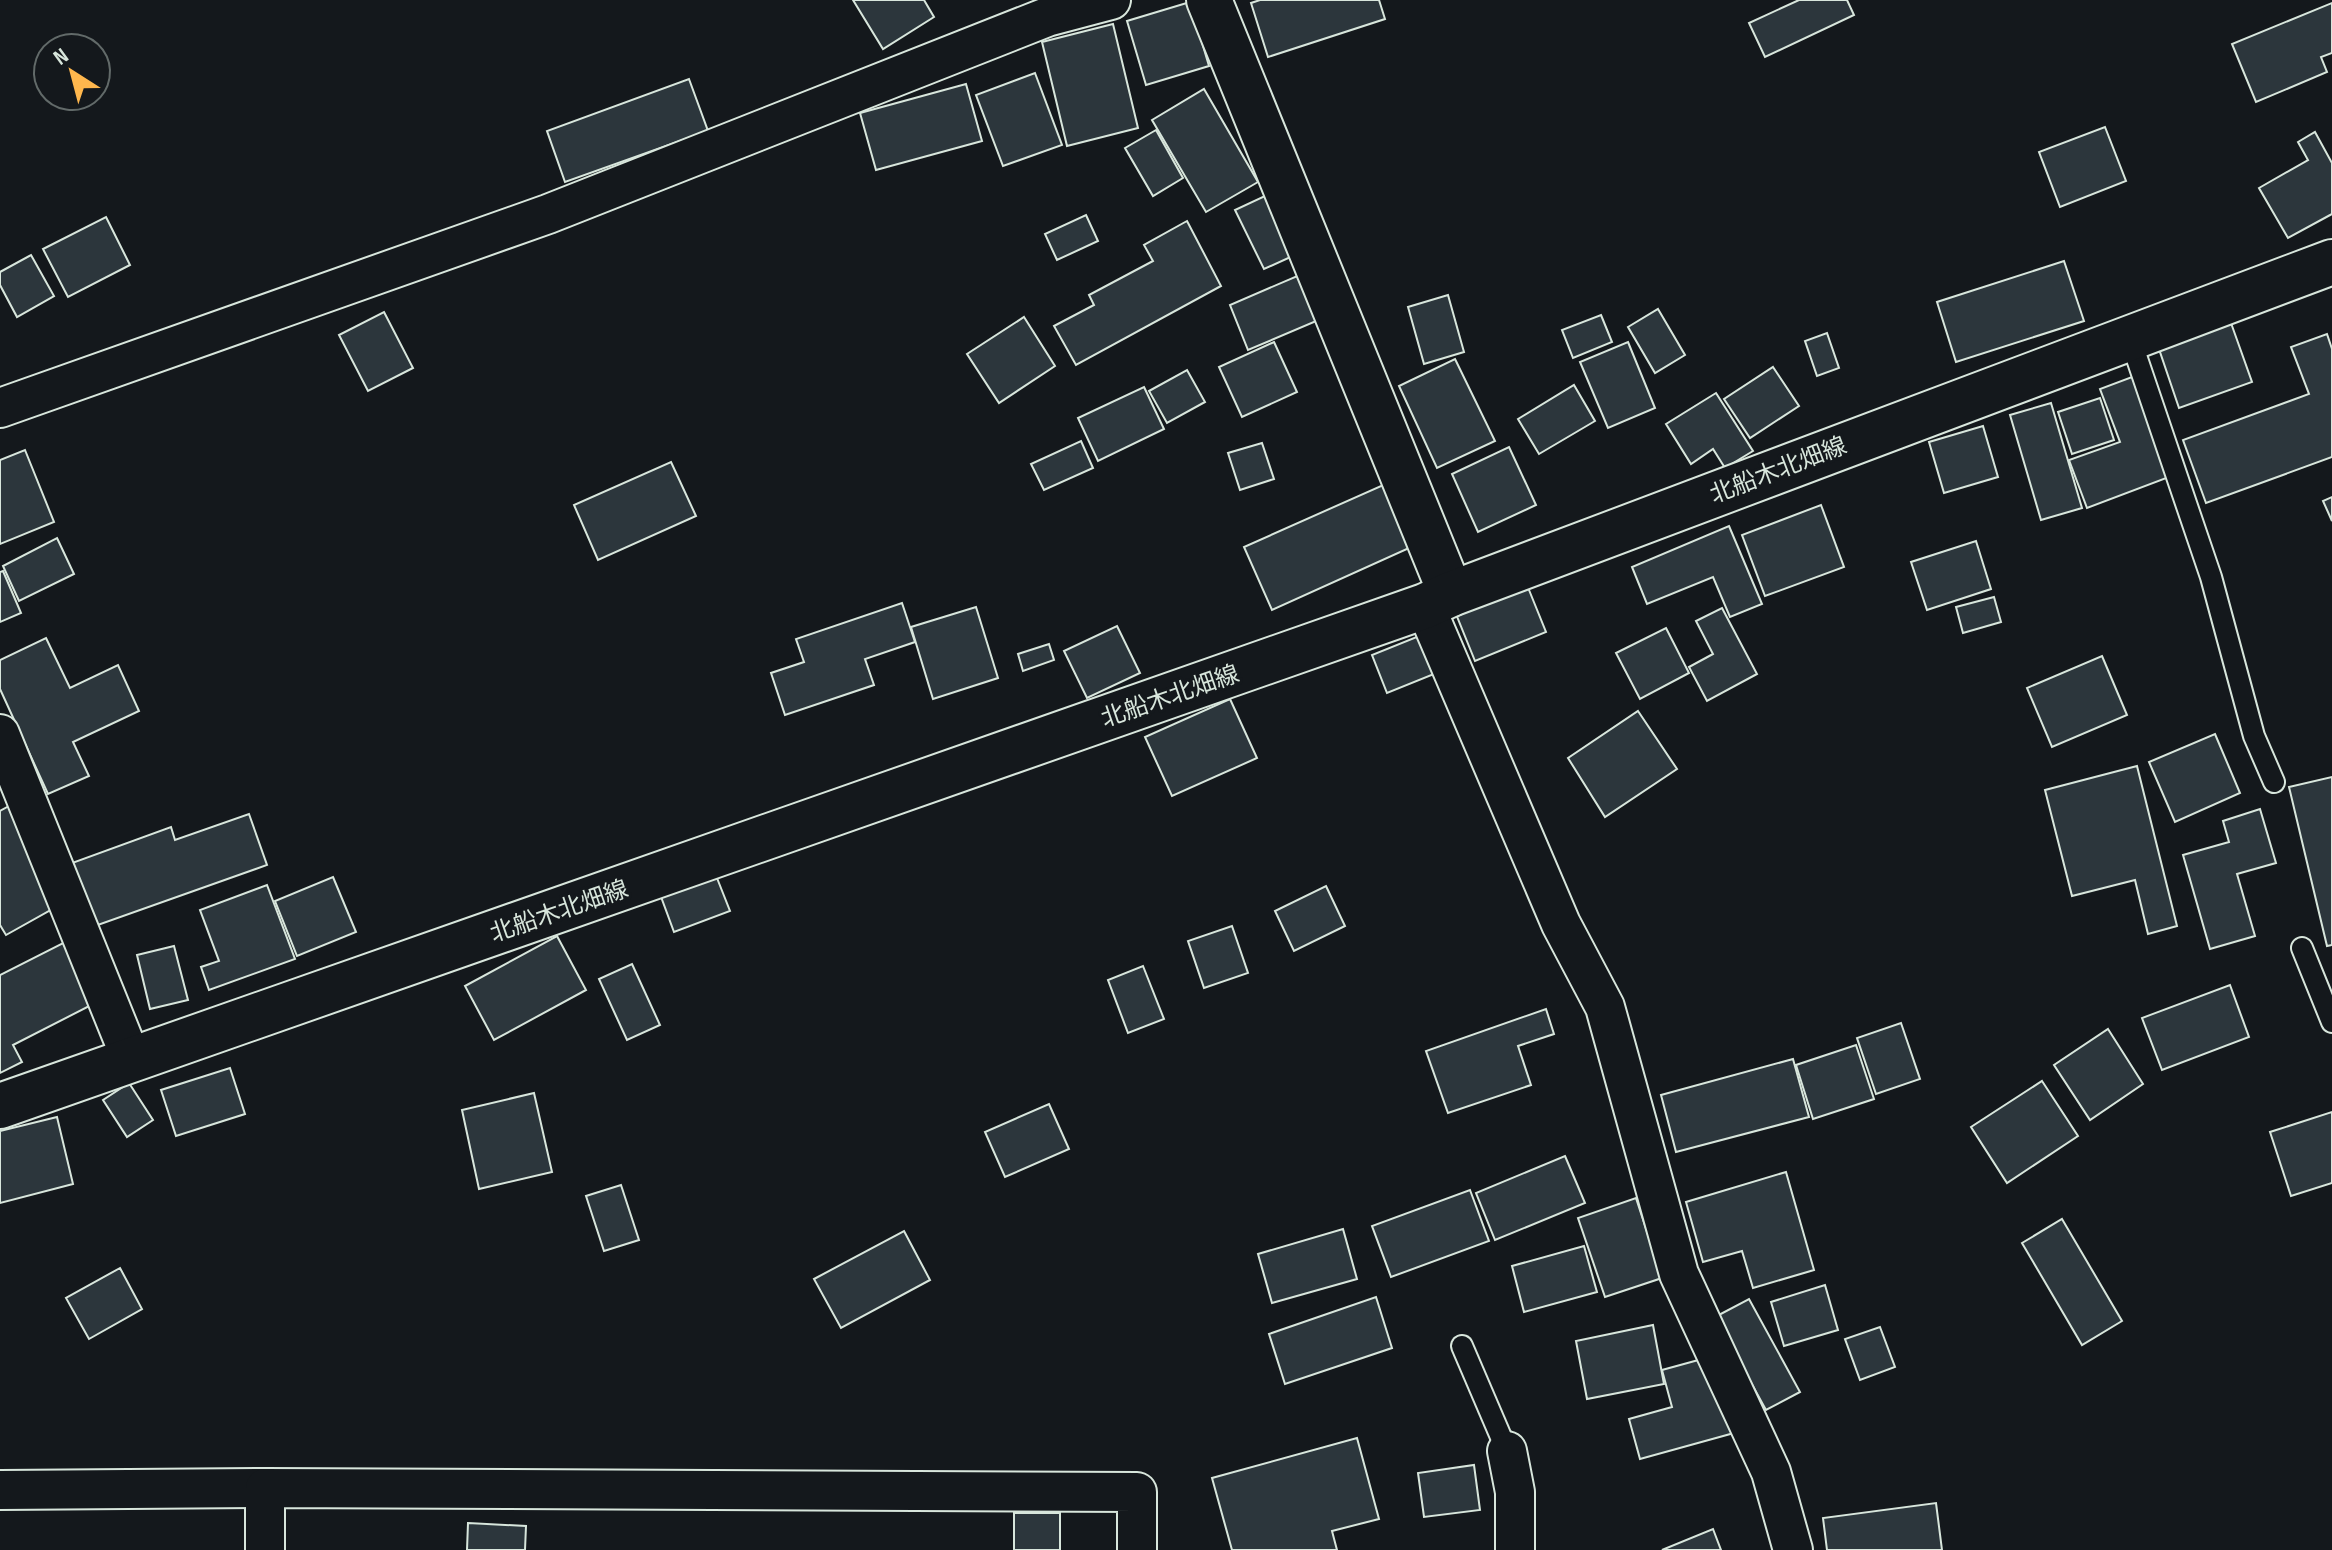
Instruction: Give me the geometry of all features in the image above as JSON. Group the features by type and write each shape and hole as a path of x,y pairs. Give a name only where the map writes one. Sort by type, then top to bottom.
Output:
{"main road":[{"path":"1209,0 1438,600"},
{"name":"北船木北畑線","path":"0,1106 1438,600 2332,262"}],"street":[{"path":"0,408 548,214 1047,17 1111,0"},
{"path":"1438,600 1561,924 1605,1007 1679,1274 1771,1472 1793,1550"},
{"path":"0,734 132,1061"},
{"path":"1507,1451 1515,1492 1515,1550"},
{"path":"265,1488 265,1550"},
{"path":"0,1490 265,1488 1137,1492 1137,1550"}],"lane":[{"path":"2130,338 2211,577 2254,736 2274,782"},
{"path":"2302,948 2332,1022"},
{"path":"1462,1346 1507,1451"}],"building":[{"path":"853,0 924,0 934,17 883,49"},
{"path":"1260,0 1379,0 1385,19 1268,57 1251,3"},
{"path":"1799,0 1847,0 1854,15 1765,57 1749,23"},
{"path":"1190,2 1209,66 1146,85 1127,21"},
{"path":"2332,3 2332,53 2321,57 2327,72 2256,102 2232,44"},
{"path":"1113,24 1138,128 1067,146 1042,42"},
{"path":"1035,73 1062,145 1003,166 976,95"},
{"path":"689,79 708,131 565,182 547,131"},
{"path":"966,84 982,141 876,170 860,113"},
{"path":"1204,89 1258,182 1206,212 1152,120"},
{"path":"2105,127 2126,181 2060,207 2039,152"},
{"path":"1156,130 1183,178 1153,196 1125,148"},
{"path":"2315,132 2332,163 2332,214 2288,238 2259,188 2308,160 2298,142"},
{"path":"1267,195 1295,255 1264,269 1235,210"},
{"path":"1086,215 1098,241 1057,260 1045,234"},
{"path":"106,217 130,265 68,297 43,249"},
{"path":"1187,221 1221,286 1076,365 1054,326 1094,305 1089,295 1153,261 1144,245"},
{"path":"31,255 54,296 17,317 0,285 0,272"},
{"path":"2064,261 2084,321 1956,362 1937,302"},
{"path":"1302,274 1321,319 1248,350 1230,305"},
{"path":"1448,295 1464,352 1424,364 1408,307"},
{"path":"1658,309 1685,355 1655,373 1628,327"},
{"path":"384,312 413,368 368,391 339,335"},
{"path":"1601,315 1612,342 1573,358 1562,330"},
{"path":"1024,317 1055,366 999,403 967,354"},
{"path":"2231,323 2252,382 2179,408 2159,349"},
{"path":"1827,333 1839,368 1817,376 1805,341"},
{"path":"2327,334 2332,349 2332,457 2206,503 2183,440 2309,394 2291,347"},
{"path":"1274,342 1297,392 1242,417 1219,367"},
{"path":"1628,342 1655,408 1608,428 1580,362"},
{"path":"1455,359 1495,441 1437,468 1399,386"},
{"path":"1773,367 1799,406 1750,438 1724,399"},
{"path":"1187,370 1205,402 1167,423 1149,391"},
{"path":"2140,374 2177,474 2087,508 2069,460 2120,442 2100,389"},
{"path":"1574,385 1595,421 1539,454 1518,419"},
{"path":"1144,387 1164,429 1098,461 1078,418"},
{"path":"1716,393 1753,451 1725,468 1713,449 1691,464 1666,424"},
{"path":"2100,398 2114,440 2072,454 2058,412"},
{"path":"2051,403 2082,508 2041,520 2010,415"},
{"path":"1983,426 1998,477 1944,493 1929,442"},
{"path":"1081,441 1093,468 1044,490 1031,464"},
{"path":"1262,443 1274,479 1240,490 1228,453"},
{"path":"1509,447 1536,505 1478,532 1452,474"},
{"path":"25,450 54,522 0,544 0,460"},
{"path":"671,462 696,516 598,560 574,505"},
{"path":"1390,482 1418,544 1272,610 1244,547"},
{"path":"2332,497 2332,521 2323,501"},
{"path":"1821,505 1844,567 1765,596 1742,535"},
{"path":"1729,526 1762,604 1730,617 1713,577 1647,604 1632,567"},
{"path":"57,538 74,574 19,601 3,566"},
{"path":"1976,541 1991,589 1927,610 1911,562"},
{"path":"3,571 21,613 0,622 0,572"},
{"path":"1527,585 1546,632 1475,661 1456,614"},
{"path":"1994,597 2001,622 1963,633 1956,607"},
{"path":"902,603 915,642 865,659 874,685 785,715 771,673 804,662 796,639"},
{"path":"976,607 998,678 933,699 911,627"},
{"path":"1722,608 1757,674 1707,701 1689,667 1713,654 1696,621"},
{"path":"1117,626 1140,673 1087,698 1064,651"},
{"path":"1666,628 1689,673 1640,699 1616,653"},
{"path":"1424,634 1439,672 1387,693 1372,655"},
{"path":"46,638 70,688 118,665 139,711 73,742 89,776 48,794 0,689 0,660"},
{"path":"1049,644 1054,660 1023,671 1018,654"},
{"path":"2102,656 2127,715 2052,747 2027,688"},
{"path":"1230,699 1257,758 1172,796 1145,737"},
{"path":"1638,711 1677,769 1605,817 1568,758"},
{"path":"2215,734 2240,793 2175,822 2149,762"},
{"path":"2137,766 2177,926 2148,934 2135,880 2072,896 2045,790"},
{"path":"2332,777 2332,945 2327,946 2289,787"},
{"path":"9,806 63,903 6,935 0,925 0,811"},
{"path":"2260,809 2276,863 2237,874 2255,936 2210,949 2183,855 2229,842 2223,821"},
{"path":"249,814 267,865 95,926 72,863 171,827 175,840"},
{"path":"715,873 730,911 674,932 660,894"},
{"path":"333,877 356,932 297,956 275,901"},
{"path":"267,885 295,959 209,990 201,967 219,961 200,910"},
{"path":"1326,886 1345,926 1294,951 1275,911"},
{"path":"1232,926 1248,973 1204,988 1188,941"},
{"path":"557,936 586,990 494,1040 465,986"},
{"path":"73,938 103,999 13,1045 22,1062 0,1073 0,975"},
{"path":"174,946 188,1000 150,1009 137,955"},
{"path":"632,964 660,1025 627,1040 599,979"},
{"path":"1143,966 1164,1019 1128,1033 1108,980"},
{"path":"2230,985 2249,1037 2162,1070 2142,1018"},
{"path":"1546,1009 1554,1034 1518,1046 1531,1085 1448,1113 1426,1051"},
{"path":"1901,1023 1920,1079 1876,1094 1857,1038"},
{"path":"2108,1029 2143,1084 2090,1120 2054,1065"},
{"path":"1856,1045 1874,1099 1813,1119 1796,1065"},
{"path":"1793,1059 1809,1117 1676,1152 1661,1095"},
{"path":"230,1068 245,1114 176,1136 161,1090"},
{"path":"2042,1081 2078,1136 2007,1183 1971,1127"},
{"path":"129,1083 153,1120 127,1137 103,1100"},
{"path":"534,1093 552,1172 479,1189 462,1110"},
{"path":"1049,1104 1069,1149 1005,1177 985,1132"},
{"path":"2332,1112 2332,1183 2291,1196 2270,1132"},
{"path":"57,1117 73,1184 0,1203 0,1131"},
{"path":"1565,1156 1585,1203 1495,1240 1476,1193"},
{"path":"1786,1172 1814,1270 1753,1288 1742,1251 1703,1262 1686,1202"},
{"path":"621,1185 639,1240 604,1251 586,1196"},
{"path":"1470,1190 1489,1241 1391,1277 1372,1226"},
{"path":"1636,1198 1662,1278 1605,1297 1578,1218"},
{"path":"2062,1219 2122,1321 2082,1345 2022,1243"},
{"path":"1343,1229 1357,1279 1272,1303 1258,1254"},
{"path":"904,1231 930,1280 841,1328 814,1279"},
{"path":"1584,1246 1597,1292 1524,1312 1512,1266"},
{"path":"120,1268 142,1309 89,1339 66,1298"},
{"path":"1825,1285 1838,1330 1784,1346 1771,1302"},
{"path":"1376,1297 1392,1348 1285,1384 1269,1334"},
{"path":"1749,1299 1800,1392 1766,1410 1715,1317"},
{"path":"1653,1325 1664,1384 1587,1399 1576,1341"},
{"path":"1880,1327 1895,1367 1860,1380 1845,1339"},
{"path":"1713,1356 1734,1433 1640,1459 1629,1419 1672,1407 1662,1370"},
{"path":"1357,1438 1379,1519 1332,1531 1337,1550 1232,1550 1212,1478"},
{"path":"1474,1465 1480,1510 1424,1517 1418,1473"},
{"path":"1936,1503 1942,1550 1827,1550 1823,1518"},
{"path":"1014,1513 1060,1513 1060,1550 1014,1550"},
{"path":"468,1523 526,1526 525,1550 467,1550"},
{"path":"1713,1529 1721,1550 1662,1550"}]}
